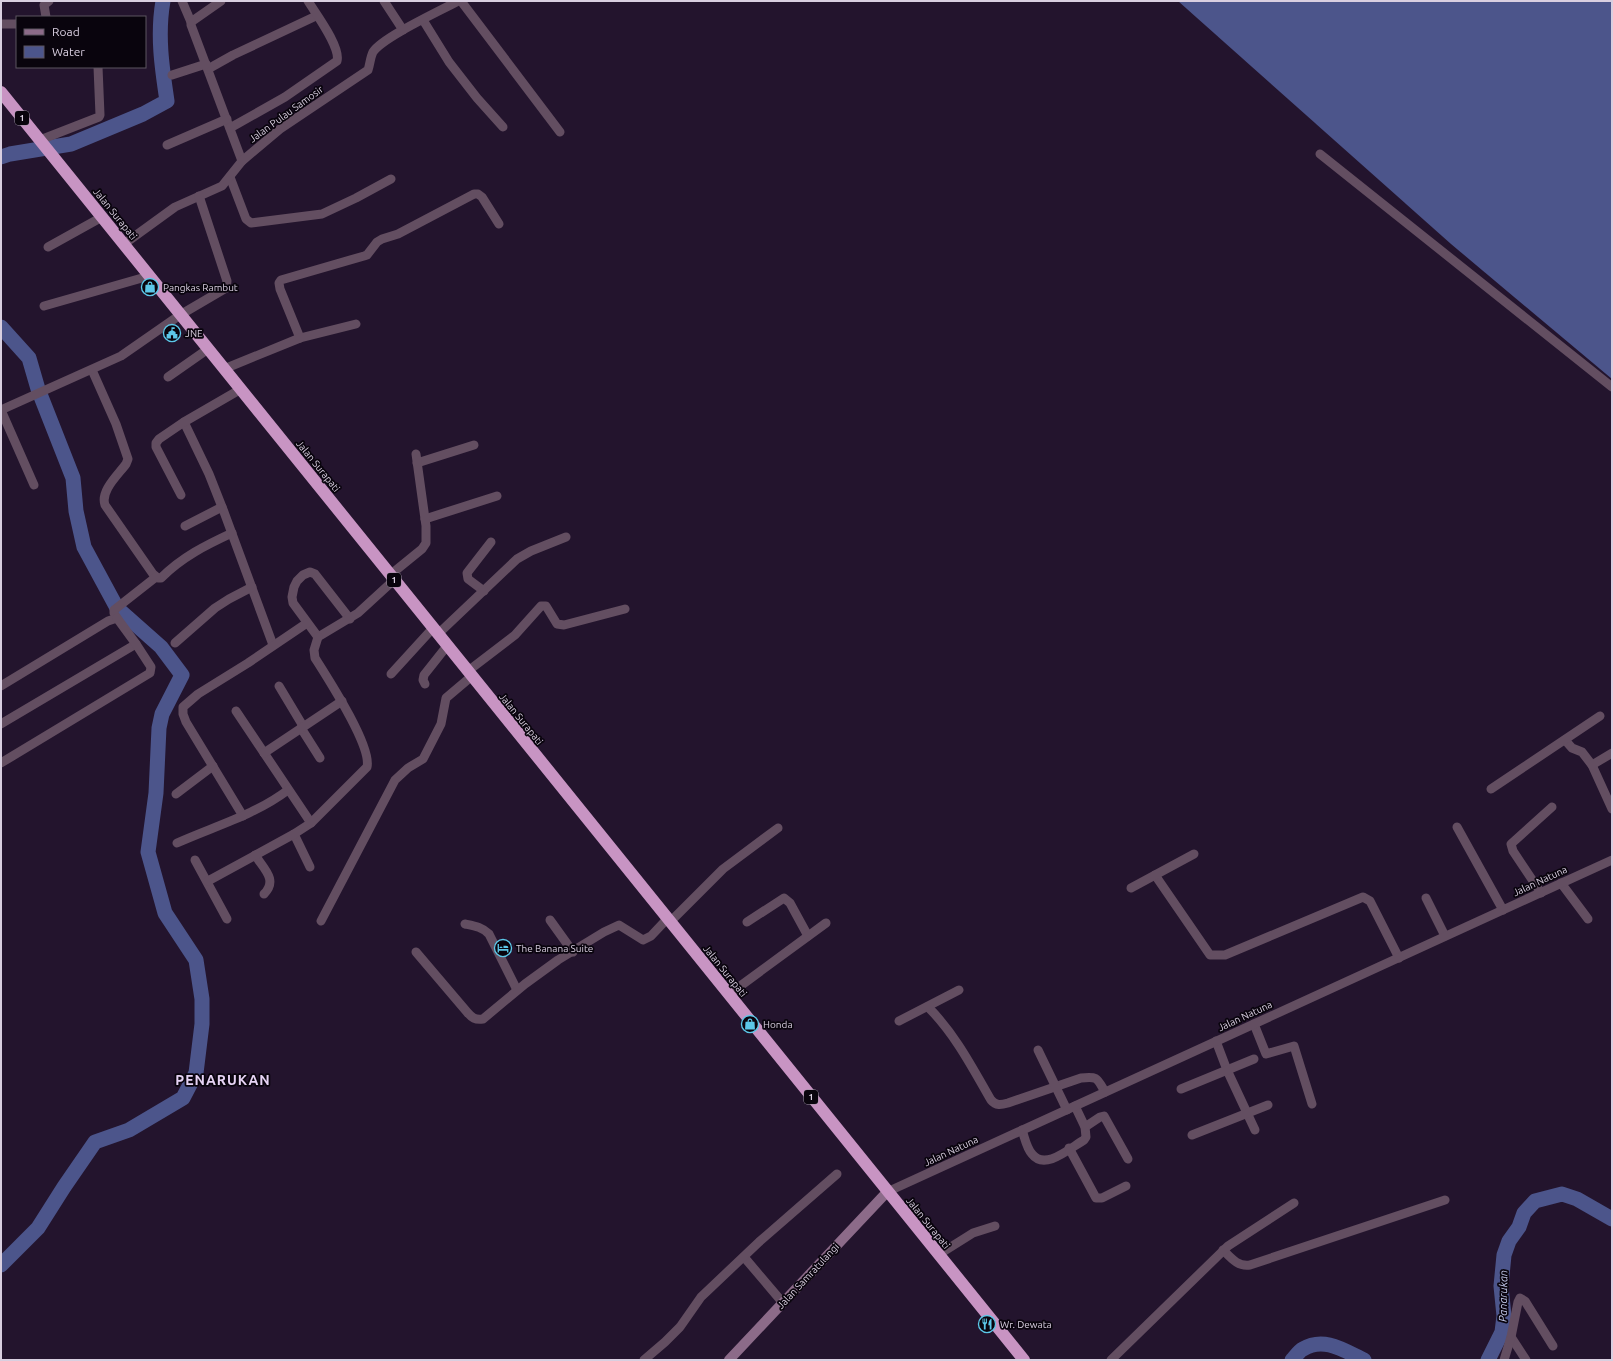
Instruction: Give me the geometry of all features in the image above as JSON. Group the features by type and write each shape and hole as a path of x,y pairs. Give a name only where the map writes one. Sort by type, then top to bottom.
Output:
{"highway":[{"name":"Jalan Surapati","path":"1,92 1024,1360"}],"main road":[{"name":"Jalan Samratulangi","path":"729,1360 887,1192"}],"street":[{"path":"46,16 44,5 49,1"},
{"path":"182,1 242,161"},
{"path":"191,22 221,1"},
{"path":"230,128 285,98 337,61 338,57 334,46 308,1"},
{"path":"384,1 403,30"},
{"path":"460,1 560,132"},
{"name":"Jalan Pulau Samosir","path":"124,244 175,207 222,186 242,161 280,129 366,73 374,52 382,44 403,30 460,1"},
{"path":"172,75 207,67 316,16"},
{"path":"424,20 449,62 477,98 503,127"},
{"path":"1,24 16,24"},
{"path":"41,142 99,117 98,68"},
{"path":"166,145 227,119"},
{"path":"1320,154 1612,388"},
{"path":"230,177 244,215 247,221 252,222 322,214 391,179"},
{"path":"300,338 280,289 279,283 281,280 367,255 377,242 382,239 398,234 474,194 478,194 482,197 499,224"},
{"path":"34,485 1,410 121,356 180,315 223,291 228,285 199,196"},
{"path":"48,247 102,217"},
{"path":"44,306 149,276"},
{"path":"224,369 300,338 356,324"},
{"path":"168,377 208,349"},
{"path":"92,370 116,424 128,459 106,491 103,500 133,546 156,577"},
{"path":"181,495 156,445 159,439 184,422 241,389"},
{"path":"184,422 222,506 252,587 261,616 273,645"},
{"path":"208,881 312,823 367,766 367,758 361,742 342,701 315,658 314,650 318,637 358,613 392,577 422,549 426,543 425,519 417,458 474,444"},
{"path":"425,519 496,496"},
{"path":"185,526 222,506"},
{"path":"1,686 108,621 116,614 124,603 156,577 161,578 177,563 196,550 232,533"},
{"path":"391,674 435,631 484,591 517,559 531,551 566,537"},
{"path":"484,591 468,579 467,573 491,542"},
{"path":"318,637 293,603 292,592 297,581 303,575 310,572 315,574 350,619"},
{"path":"175,643 215,608 229,598 252,587"},
{"path":"321,921 395,780 408,768 421,762 423,759 441,724 446,698 470,674 515,634 541,606 546,606 557,624 564,625 625,609"},
{"path":"1,763 150,673 151,667 116,614"},
{"path":"243,816 186,722 183,714 183,707 198,694 248,663 307,622"},
{"path":"1,724 136,644"},
{"path":"425,684 423,680 424,675 447,646"},
{"path":"279,686 320,758"},
{"path":"264,753 342,701"},
{"path":"236,711 288,790 312,823"},
{"path":"1491,789 1600,716"},
{"path":"1565,740 1572,748 1582,752 1592,765 1612,809"},
{"path":"1592,765 1612,753"},
{"path":"176,794 213,766"},
{"path":"177,843 243,816 272,802 288,790"},
{"path":"1541,893 1513,851 1511,844 1552,807"},
{"path":"1457,827 1503,910"},
{"path":"416,952 473,1018 477,1020 483,1019 517,990 558,960 616,926 622,926 640,939 646,940 723,869 778,828"},
{"path":"294,834 310,867"},
{"path":"1131,888 1194,854"},
{"path":"255,855 271,881 271,886 264,894"},
{"path":"195,860 208,881 227,919"},
{"name":"Jalan Natuna","path":"887,1192 1612,860"},
{"path":"1155,875 1210,955 1225,954 1364,897 1370,901 1399,958"},
{"path":"1561,883 1588,919"},
{"path":"747,922 784,898 790,903 808,936"},
{"path":"1426,898 1445,936"},
{"path":"550,920 573,952"},
{"path":"728,995 783,953 826,923"},
{"path":"465,924 478,926 489,934 517,990"},
{"path":"899,1021 959,990"},
{"path":"928,1007 944,1024 957,1042 993,1103 1000,1105 1008,1103 1056,1086 1092,1076 1099,1080 1105,1092"},
{"path":"1254,1024 1266,1054 1294,1046 1312,1104"},
{"path":"1216,1041 1227,1070 1255,1130"},
{"path":"1022,1130 1032,1155 1043,1161 1051,1160 1084,1140 1086,1137 1085,1127 1056,1086 1038,1050"},
{"path":"1181,1089 1254,1059"},
{"path":"1192,1135 1268,1105"},
{"path":"1085,1127 1104,1116 1128,1159"},
{"path":"1069,1148 1096,1198 1102,1198 1126,1186"},
{"path":"644,1360 665,1342 680,1326 701,1297 837,1174"},
{"path":"1223,1250 1238,1264 1245,1266 1250,1265 1445,1200"},
{"path":"1111,1360 1223,1250 1294,1203"},
{"path":"938,1255 973,1233 995,1226"},
{"path":"744,1257 783,1303"},
{"path":"1504,1360 1511,1337 1518,1299 1523,1299 1553,1346"},
{"path":"1511,1337 1526,1360"}],"water":[{"path":"1178,1 1612,1 1612,379 1451,244"}],"waterway":[{"path":"1,157 10,154 71,144 143,114 167,101 160,39 163,1"},
{"path":"1,327 29,358 38,389 73,478 76,511 84,547 117,608 161,647 182,675 162,714 159,728 156,793 148,852 165,913 196,960 202,999 202,1024 196,1073 183,1098 129,1130 95,1142 38,1228 1,1265"},
{"name":"Panarukan","path":"1488,1360 1502,1332 1504,1316 1501,1286 1504,1255 1509,1241 1519,1227 1524,1213 1535,1201 1562,1194 1577,1199 1612,1219"},
{"name":"Panarukan","path":"1292,1360 1303,1349 1311,1345 1319,1344 1334,1346 1364,1360"}],"place":[{"name":"Pangkas Rambut","path":"150,287"},
{"name":"JNE","path":"172,333"},
{"name":"The Banana Suite","path":"503,948"},
{"name":"Honda","path":"750,1024"},
{"name":"Wr. Dewata","path":"987,1324"}],"district":[{"name":"PENARUKAN","path":"223,1080"}]}
